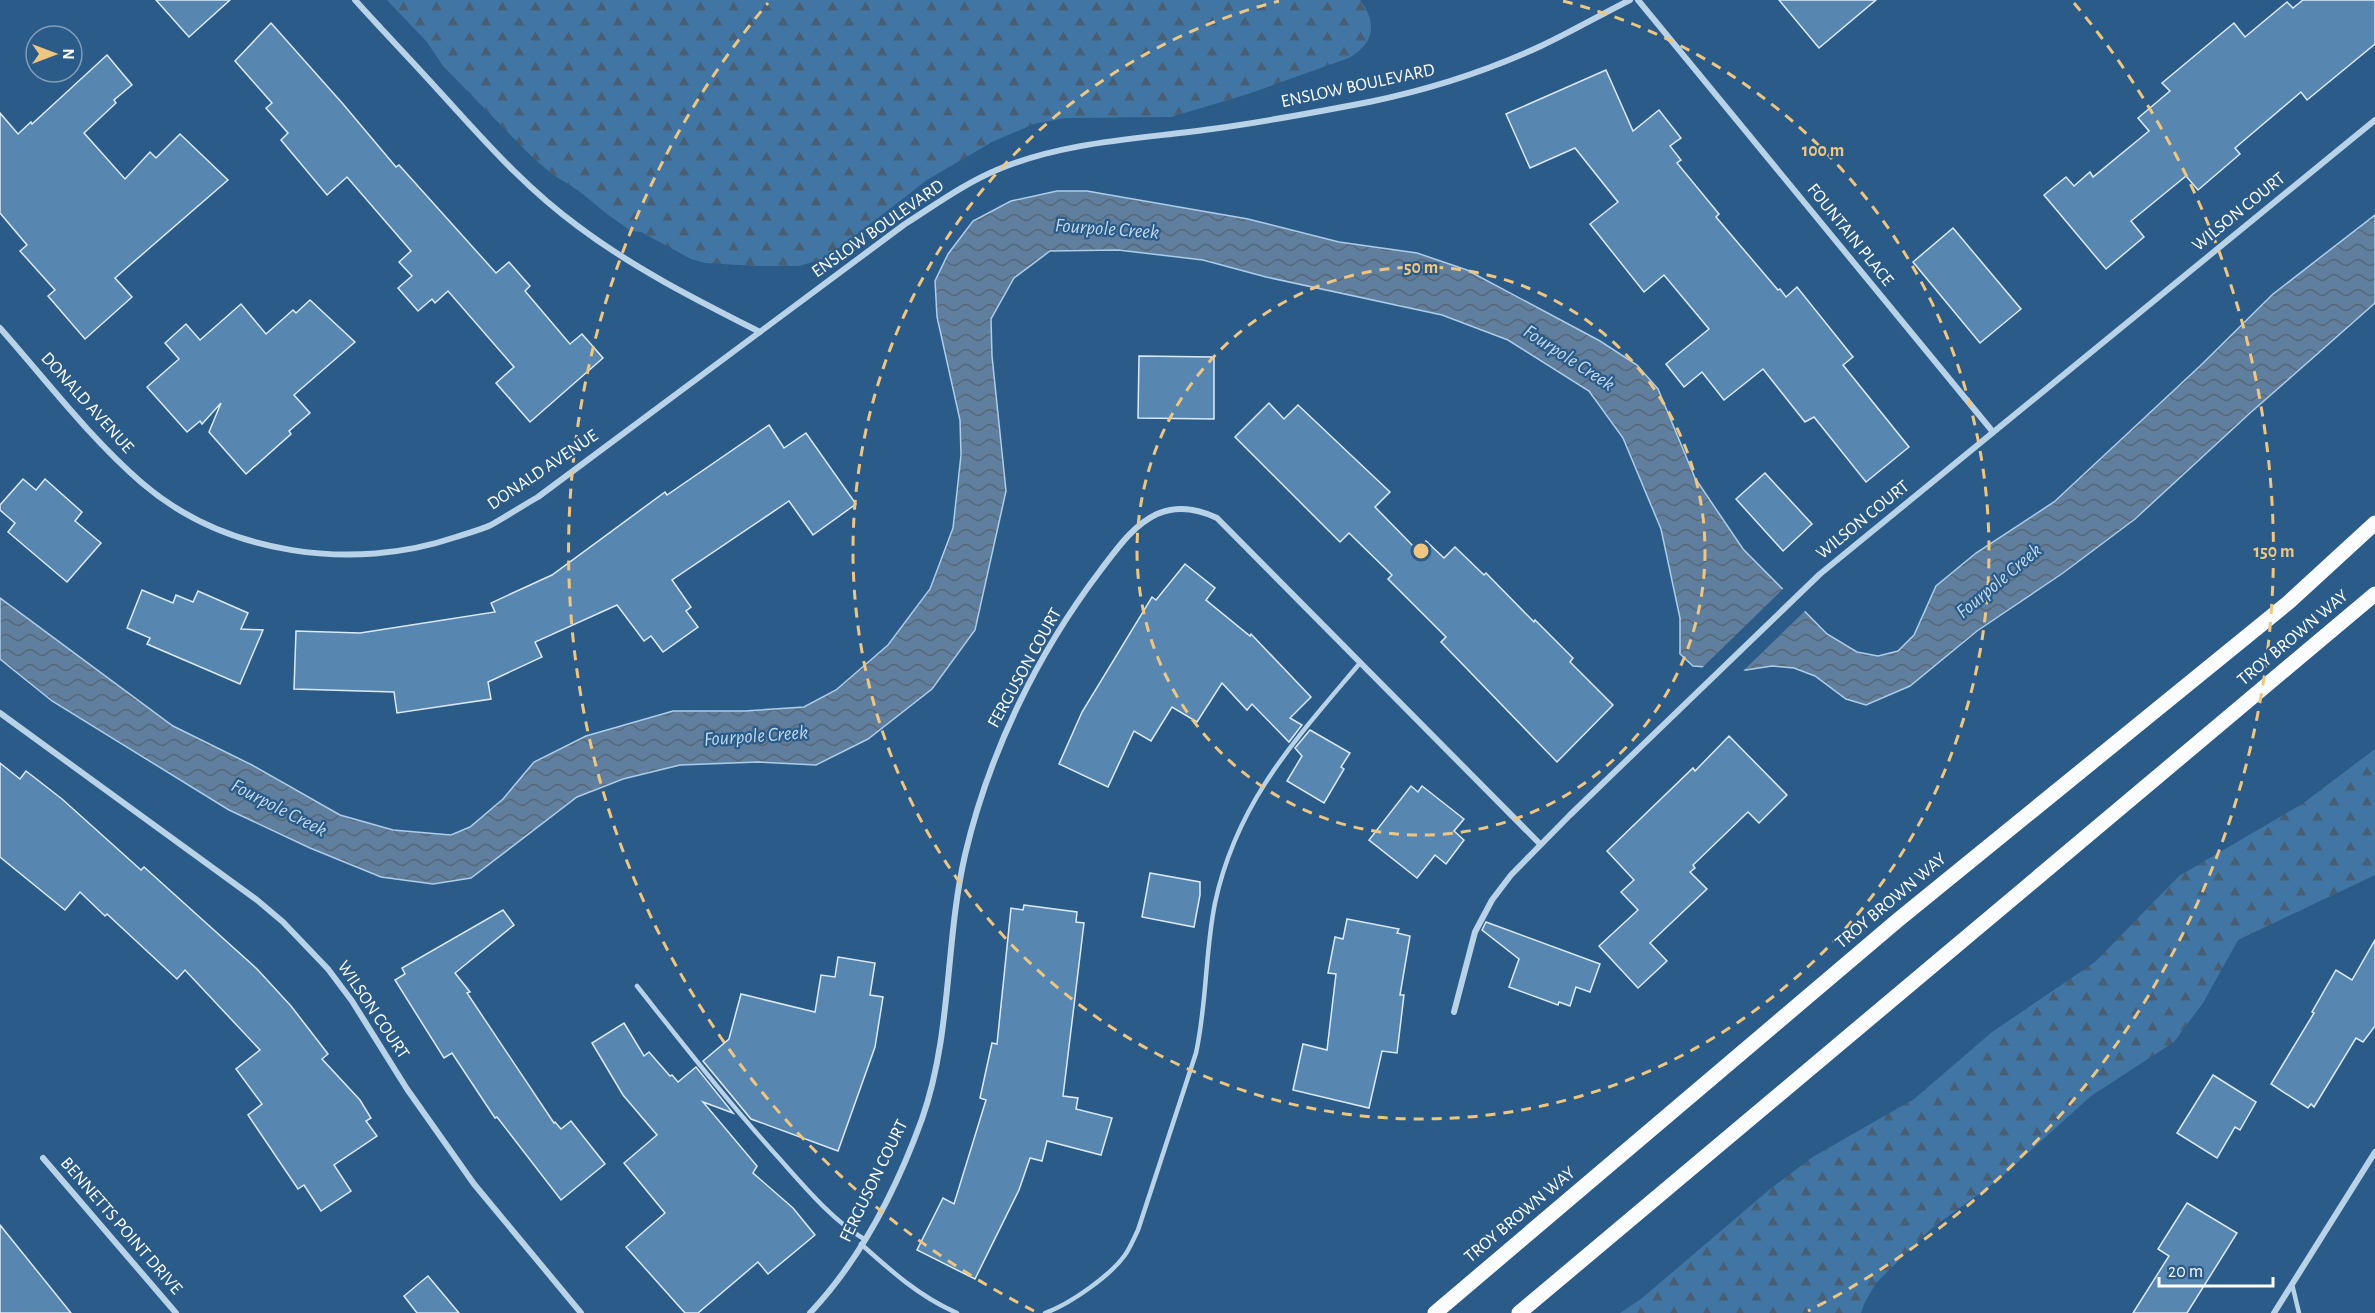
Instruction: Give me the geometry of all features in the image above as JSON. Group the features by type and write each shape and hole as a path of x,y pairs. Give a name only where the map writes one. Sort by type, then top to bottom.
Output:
{"main road":[{"name":"TROY BROWN WAY","path":"1435,1313 1898,920 2289,602 2375,523"},
{"name":"TROY BROWN WAY","path":"1519,1313 2375,594"}],"street":[{"path":"356,0 482,141 533,190 568,219 625,260 679,291 760,332"},
{"name":"ENSLOW BOULEVARD","path":"760,332 905,224 997,170 1043,154 1084,144 1214,129 1359,104 1414,91 1457,78 1541,46 1630,0"},
{"name":"FOUNTAIN PLACE","path":"1638,0 1993,432"},
{"name":"WILSON COURT","path":"1454,1012 1475,932 1492,900 1511,875 1540,844 1690,702 1820,574 2375,120"},
{"name":"DONALD AVENUE","path":"0,328 105,447 143,484 185,513 233,536 283,548 334,555 390,553 437,543 489,525 538,497 760,332"},
{"name":"FERGUSON COURT","path":"810,1313 835,1283 863,1242 903,1164 922,1118 934,1076 946,1004 965,855 982,794 1001,744 1049,647 1091,583 1120,545 1139,526 1158,514 1178,508 1199,510 1217,518 1540,844"},
{"name":"WILSON COURT","path":"0,713 256,900 305,944 328,969 352,1002 407,1089 474,1184 581,1313"},
{"path":"2274,1313 2375,1152"},
{"name":"BENNETTS POINT DRIVE","path":"43,1158 176,1313"}],"lane":[{"path":"1045,1313 1085,1290 1109,1272 1125,1255 1138,1230 1196,1053 1204,1013 1209,935 1228,860 1245,817 1278,762 1324,703 1360,663"},
{"path":"637,986 725,1098 800,1182 898,1277 935,1303 957,1313"},
{"path":"2292,1284 2299,1313"}],"green space":[{"path":"387,0 1360,0 1369,17 1371,32 1364,46 1349,58 1245,95 1171,117 1065,118 1034,124 992,142 927,180 826,258 799,266 757,266 705,263 691,259 641,232 631,231 607,214 530,155 443,66 427,42"},
{"path":"2375,749 2375,875 2238,940 2203,1003 2174,1042 2091,1096 1998,1180 1931,1229 1876,1283 1861,1313 1620,1313 1641,1299 1769,1190 1811,1158 1914,1099 1992,1032 2095,962 2179,876 2302,804"}],"water":[{"name":"Fourpole Creek","path":"1057,191 1087,191 1248,219 1339,242 1417,253 1467,270 1600,341 1637,365 1658,389 1695,478 1743,549 1827,634 1857,652 1878,656 1898,651 1914,635 1936,586 1976,553 2054,502 2200,366 2273,294 2375,215 2375,303 2135,519 2063,573 1977,631 1910,686 1866,705 1846,699 1815,676 1794,668 1772,666 1746,670 1693,666 1680,654 1680,618 1661,529 1623,438 1589,391 1508,340 1442,315 1266,277 1203,260 1118,250 1050,251 1014,278 991,319 992,356 1006,491 975,630 932,689 868,739 816,765 758,762 680,765 623,779 577,797 471,878 433,884 381,877 310,848 229,810 52,701 0,659 0,598 173,726 252,765 340,815 393,830 451,835 470,827 503,799 534,762 586,736 673,711 745,711 804,707 836,690 888,645 930,589 953,528 961,455 960,420 937,317 935,281 948,254 973,221 1011,201"}],"pier":[{"path":"1785,587 1807,609 1742,672 1701,669"}],"building":[{"path":"156,0 230,0 189,37"},
{"path":"1779,0 1876,0 1819,48"},
{"path":"2303,0 2375,0 2375,44 2307,100 2301,92 2235,148 2240,154 2198,190 2186,176 2131,221 2144,237 2106,269 2044,195 2066,177 2074,186 2090,172 2093,177 2149,131 2138,118 2170,91 2162,83 2234,23 2245,37 2287,2 2293,8"},
{"path":"271,23 396,167 399,165 496,273 509,262 530,286 525,291 570,344 582,334 603,358 530,422 496,383 514,367 448,291 435,303 432,299 418,311 398,288 412,276 399,262 411,251 347,177 327,195 281,140 288,133 266,108 272,103 235,61"},
{"path":"107,55 132,85 114,100 116,103 84,133 125,179 150,152 156,158 180,134 228,180 115,278 132,297 85,339 48,296 55,290 20,251 27,245 0,213 0,113 18,134 75,84 84,84 84,76"},
{"path":"1606,70 1633,131 1659,110 1681,138 1670,146 1681,160 1677,163 1719,214 1716,217 1786,297 1797,287 1853,357 1843,365 1909,447 1866,482 1814,417 1805,422 1763,369 1724,400 1702,372 1684,387 1666,364 1709,329 1664,275 1644,292 1590,224 1618,202 1575,148 1530,168 1506,114"},
{"path":"1953,228 2021,309 1980,343 1913,262"},
{"path":"310,300 355,342 294,395 310,413 289,431 291,434 246,474 209,432 221,403 202,424 200,421 187,432 147,387 179,359 165,343 186,324 200,340 241,304 266,334 293,310 296,313"},
{"path":"1139,356 1214,357 1214,419 1138,418"},
{"path":"1269,403 1284,419 1298,405 1390,492 1375,507 1417,550 1426,541 1444,558 1455,547 1484,575 1486,573 1573,658 1570,662 1613,705 1557,762 1441,642 1446,637 1388,579 1392,575 1349,533 1340,542 1235,437"},
{"path":"769,425 784,448 806,433 856,504 813,535 789,501 672,580 691,607 686,611 698,627 663,652 651,636 644,641 617,605 535,642 542,657 488,682 491,699 397,713 394,692 294,689 296,631 360,633 495,612 491,603 552,575 665,492 667,495"},
{"path":"1765,473 1812,524 1783,551 1736,499"},
{"path":"23,479 36,490 45,479 82,512 75,521 101,543 67,582 8,532 15,523 0,510 0,505"},
{"path":"1185,564 1215,588 1206,600 1250,636 1251,634 1311,697 1290,718 1302,725 1289,742 1252,704 1247,710 1222,683 1197,722 1172,707 1151,741 1134,731 1108,787 1059,764 1082,712 1152,597 1156,600"},
{"path":"142,590 173,603 176,595 193,602 198,591 248,613 241,629 263,630 240,684 147,644 150,638 127,628"},
{"path":"1310,730 1350,753 1341,767 1344,769 1324,803 1287,781 1302,756 1295,748"},
{"path":"1729,736 1787,795 1759,823 1748,812 1693,865 1695,868 1690,872 1707,889 1650,943 1667,961 1638,988 1599,946 1638,910 1621,892 1634,880 1607,851 1693,768 1695,771"},
{"path":"0,763 20,779 26,771 62,799 141,870 144,867 257,969 291,1006 328,1054 322,1059 360,1100 371,1118 366,1121 377,1136 334,1165 351,1191 321,1211 304,1185 298,1189 248,1115 262,1104 236,1069 260,1050 185,970 177,979 80,892 65,910 0,857"},
{"path":"1411,786 1418,792 1422,786 1464,819 1454,831 1464,840 1446,864 1435,855 1417,878 1369,840"},
{"path":"1150,873 1200,882 1194,927 1142,917"},
{"path":"1024,905 1077,912 1076,922 1084,923 1063,1096 1078,1098 1076,1109 1112,1118 1101,1155 1047,1141 1042,1161 1030,1158 1019,1190 975,1279 917,1250 943,1198 954,1204 986,1100 980,1098 992,1043 997,1044 1011,908 1023,910"},
{"path":"503,910 514,925 455,973 470,992 467,993 554,1123 561,1129 571,1121 605,1164 561,1200 497,1117 495,1118 452,1053 444,1058 395,980 405,974 402,968"},
{"path":"1347,919 1399,929 1397,933 1410,936 1400,995 1404,995 1397,1053 1382,1051 1369,1108 1293,1090 1303,1044 1327,1050 1336,974 1328,973 1335,937 1343,939"},
{"path":"1486,922 1600,964 1590,992 1576,987 1570,1006 1559,1002 1558,1005 1509,987 1519,959 1482,930"},
{"path":"2375,940 2375,1026 2363,1042 2356,1038 2314,1107 2311,1104 2308,1108 2271,1084 2314,1013 2312,1012 2336,970 2352,980"},
{"path":"838,957 875,963 870,995 883,997 875,1047 838,1151 751,1119 703,1061 729,1039 741,994 815,1012 821,975 835,977"},
{"path":"624,1023 644,1056 649,1052 678,1082 696,1067 733,1113 703,1102 757,1166 753,1173 793,1208 815,1235 768,1274 758,1262 698,1313 685,1313 626,1247 665,1213 624,1163 657,1135 623,1095 592,1043"},
{"path":"2213,1075 2256,1102 2240,1130 2235,1127 2217,1158 2177,1133"},
{"path":"2187,1203 2237,1233 2187,1313 2133,1313 2169,1256 2158,1249"},
{"path":"0,1225 71,1313 0,1313"},
{"path":"428,1276 459,1313 417,1313 404,1296"}]}
